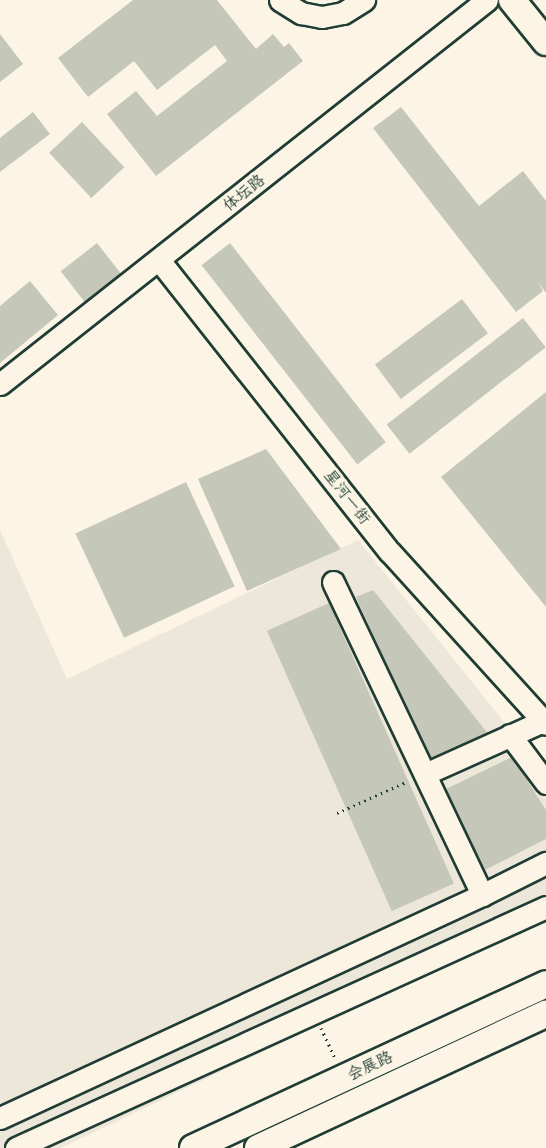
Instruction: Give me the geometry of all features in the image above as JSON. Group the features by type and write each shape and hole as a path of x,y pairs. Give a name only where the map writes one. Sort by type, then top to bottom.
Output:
{"main road":[{"path":"512,0 546,42"},
{"name":"会展路","path":"193,1148 546,984"},
{"name":"会展路","path":"258,1148 546,1014"}],"street":[{"path":"280,0 301,13 322,17 343,13 364,0"},
{"name":"体坛路","path":"0,384 486,0"},
{"name":"星河一街","path":"159,260 390,552 544,723"},
{"path":"333,582 482,895"},
{"path":"425,774 510,735 544,723"},
{"path":"510,735 546,783"},
{"path":"0,1118 482,895 546,863"},
{"path":"16,1148 546,907"}],"path":[{"path":"337,813 425,774"}],"shaded area":[{"path":"0,530 67,679 358,540 546,774 546,916 61,1148 0,1148"}],"building":[{"path":"133,0 217,0 256,49 273,34 284,47 289,43 303,61 156,176 107,114 136,91 157,116 227,61 215,45 157,90 134,61 88,97 58,58"},
{"path":"0,34 23,64 0,82"},
{"path":"401,107 479,206 523,171 546,201 546,293 538,282 543,291 516,312 373,128"},
{"path":"33,112 50,134 0,172 0,138"},
{"path":"82,122 124,167 91,198 49,153"},
{"path":"97,243 125,279 89,308 61,271"},
{"path":"230,243 386,442 357,465 202,265"},
{"path":"30,281 58,315 0,363 0,306"},
{"path":"462,299 488,333 401,399 375,365"},
{"path":"523,318 546,347 409,454 387,425"},
{"path":"546,392 546,607 441,477"},
{"path":"266,449 341,549 247,591 198,479"},
{"path":"186,482 235,586 124,638 75,534"},
{"path":"373,590 490,736 429,760 356,597"},
{"path":"329,603 454,883 392,911 267,631"},
{"path":"512,757 546,810 546,839 483,871 442,791"}]}
